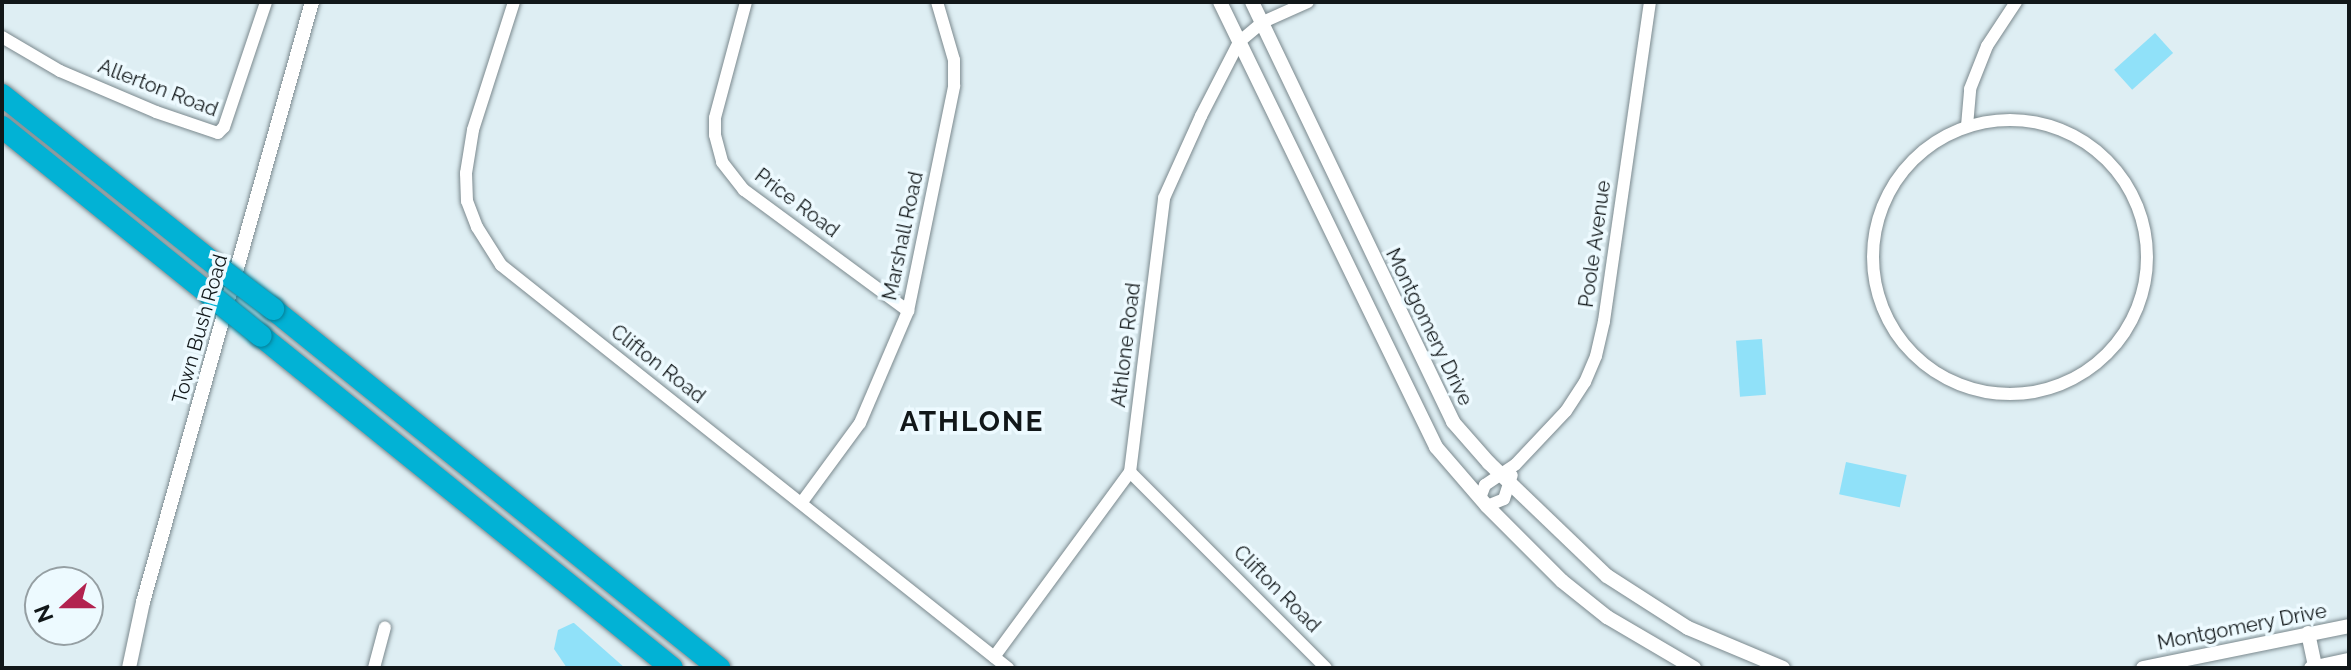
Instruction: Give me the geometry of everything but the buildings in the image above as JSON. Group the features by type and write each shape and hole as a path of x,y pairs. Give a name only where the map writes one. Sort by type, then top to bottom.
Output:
{"highway":[{"path":"2,95 719,668"},
{"path":"2,127 672,668"}],"street":[{"name":"Allerton Road","path":"2,37 60,71 156,112 218,133 224,127 266,2"},
{"name":"Town Bush Road","path":"129,668 143,602 312,2"},
{"name":"Clifton Road","path":"514,2 473,130 466,173 467,201 482,235 501,265 1008,668"},
{"name":"Price Road","path":"746,2 715,118 715,135 722,162 744,190 908,311"},
{"name":"Marshall Road","path":"802,502 860,423 908,311 954,86 954,60 937,2"},
{"path":"1220,2 1425,430 1446,460 1562,581 1607,617 1694,668"},
{"name":"Montgomery Drive","path":"1252,2 1442,404 1468,441 1509,473 1607,576 1688,628 1764,665 1783,668"},
{"name":"Athlone Road","path":"994,657 1130,472 1164,198 1239,42 1263,22 1308,2"},
{"name":"Poole Avenue","path":"1509,473 1504,499 1483,502 1485,485 1509,473 1566,411 1585,382 1596,356 1604,321 1650,2"},
{"path":"1967,126 1970,89 1982,60 2016,2"},
{"path":"2005,119 2026,120 2080,137 2106,157 2138,201 2146,227 2148,261 2145,284 2129,322 2108,351 2066,383 2011,395 1984,394 1956,385 1928,369 1887,319 1874,285 1871,260 1875,227 1884,201 1918,155 1942,138 1967,126 2005,119"},
{"path":"1337,243 1348,235 1362,232"},
{"path":"1345,261 1369,249"},
{"name":"Clifton Road","path":"1130,472 1326,668"},
{"name":"Montgomery Drive","path":"2143,668 2349,626"},
{"path":"374,668 385,627"},
{"path":"2308,633 2313,668 2349,660"}],"shaded area":[{"path":"2155,33 2173,53 2132,90 2114,70"},
{"path":"1762,339 1766,395 1740,397 1736,341"},
{"path":"1846,462 1907,475 1900,507 1839,494"},
{"path":"574,623 625,668 567,668 554,649 558,630"}],"district":[{"name":"ATHLONE","path":"972,422"}]}
